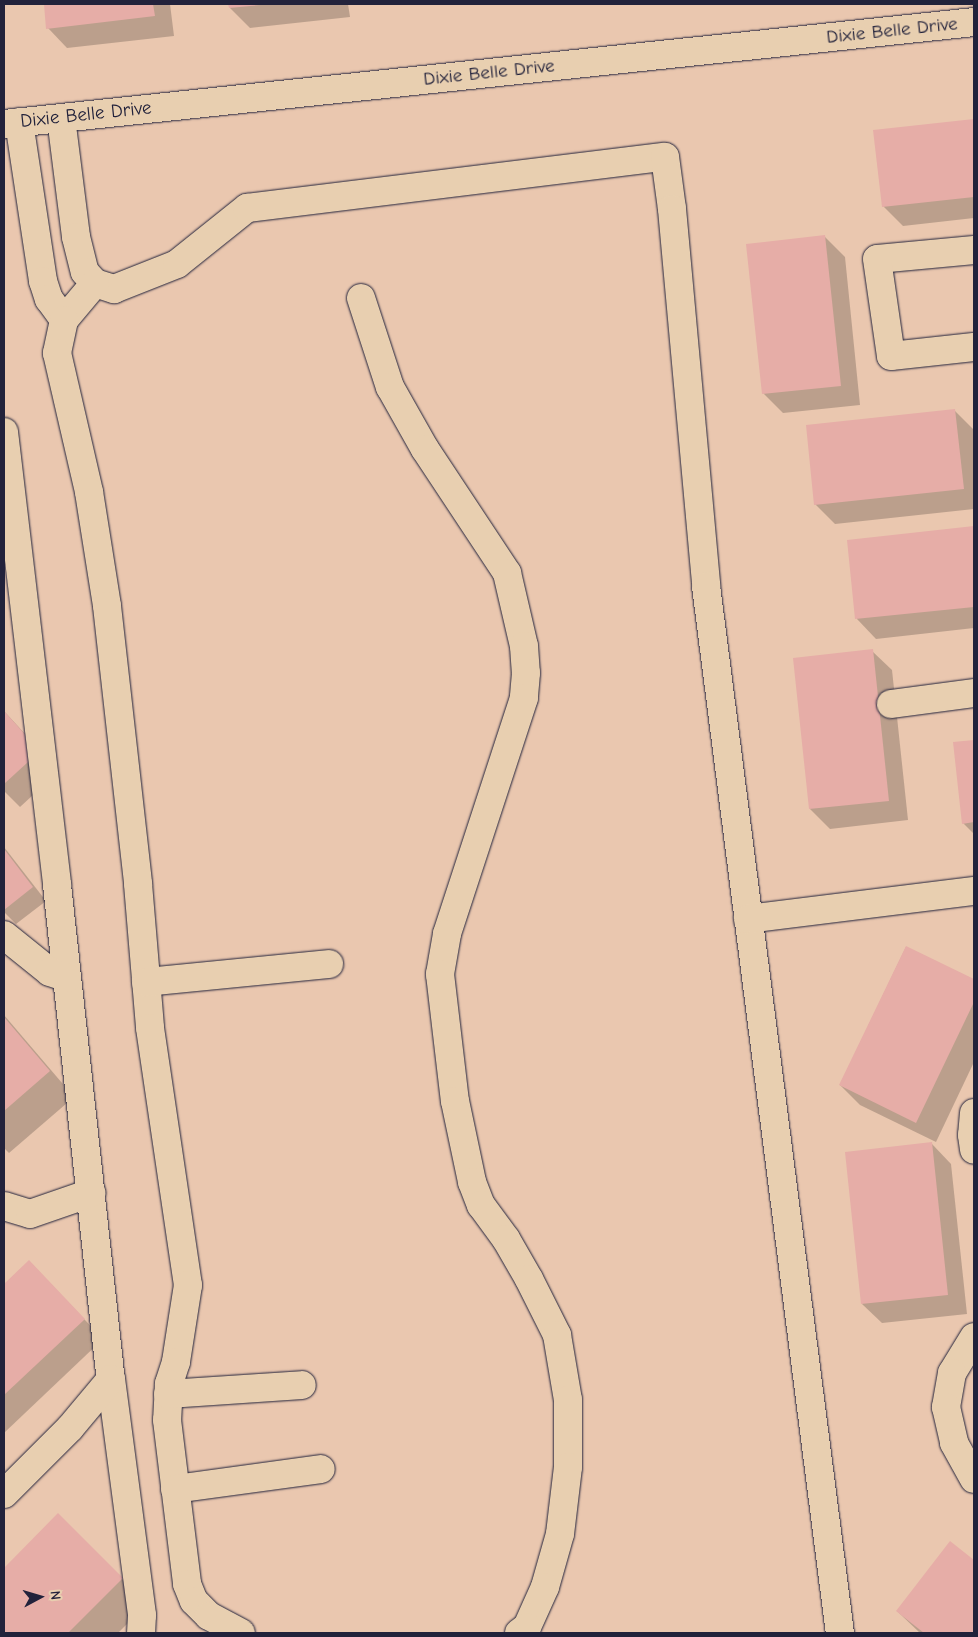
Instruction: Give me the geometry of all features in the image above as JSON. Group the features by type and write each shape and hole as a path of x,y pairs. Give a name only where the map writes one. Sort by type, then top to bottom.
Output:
{"street":[{"name":"Dixie Belle Drive","path":"11,123 974,22"},
{"path":"61,118 76,237 86,272 95,283 114,289 177,264 248,208 665,157 672,209 706,586 840,1633"},
{"path":"11,123 43,280 49,298 64,320"},
{"path":"974,250 877,259 891,356 974,347"},
{"path":"95,283 64,320 57,353 89,492 107,606 138,884 150,1028 188,1285 176,1362 168,1394 167,1420 187,1584 194,1601 209,1616 241,1633"},
{"path":"361,298 390,387 425,449 507,573 524,646 526,672 524,698 447,934 440,974 455,1101 472,1182 481,1205 506,1239 529,1279 557,1335 568,1400 568,1467 560,1534 545,1587 527,1627 519,1633"},
{"path":"4,432 10,554 67,978 111,1379 142,1615 141,1633"},
{"path":"891,704 974,693"},
{"path":"748,918 974,891"},
{"path":"4,935 50,972 67,978"},
{"path":"146,982 328,964"},
{"path":"974,1113 972,1135 974,1150"},
{"path":"4,1206 30,1214 91,1193"},
{"path":"974,1337 952,1373 946,1407 954,1443 974,1479"},
{"path":"4,1494 70,1428 111,1379"},
{"path":"168,1394 302,1385"},
{"path":"175,1489 321,1469"}],"building":[{"path":"44,4 153,4 155,16 46,29"},
{"path":"228,4 260,4 260,5 229,8"},
{"path":"974,119 974,197 882,207 873,130"},
{"path":"825,235 841,386 762,394 746,244"},
{"path":"955,409 964,489 814,505 806,425"},
{"path":"974,526 974,607 855,619 847,540"},
{"path":"873,649 889,801 809,809 793,658"},
{"path":"4,711 40,751 4,784"},
{"path":"974,740 974,822 962,824 953,742"},
{"path":"4,849 33,887 4,910"},
{"path":"906,946 974,979 974,1002 916,1123 839,1085"},
{"path":"4,1017 50,1071 4,1111"},
{"path":"932,1142 948,1295 861,1304 845,1152"},
{"path":"29,1260 85,1319 4,1395 4,1284"},
{"path":"58,1513 123,1578 68,1633 4,1633 4,1568"},
{"path":"950,1541 974,1560 974,1633 924,1633 896,1611"}]}
